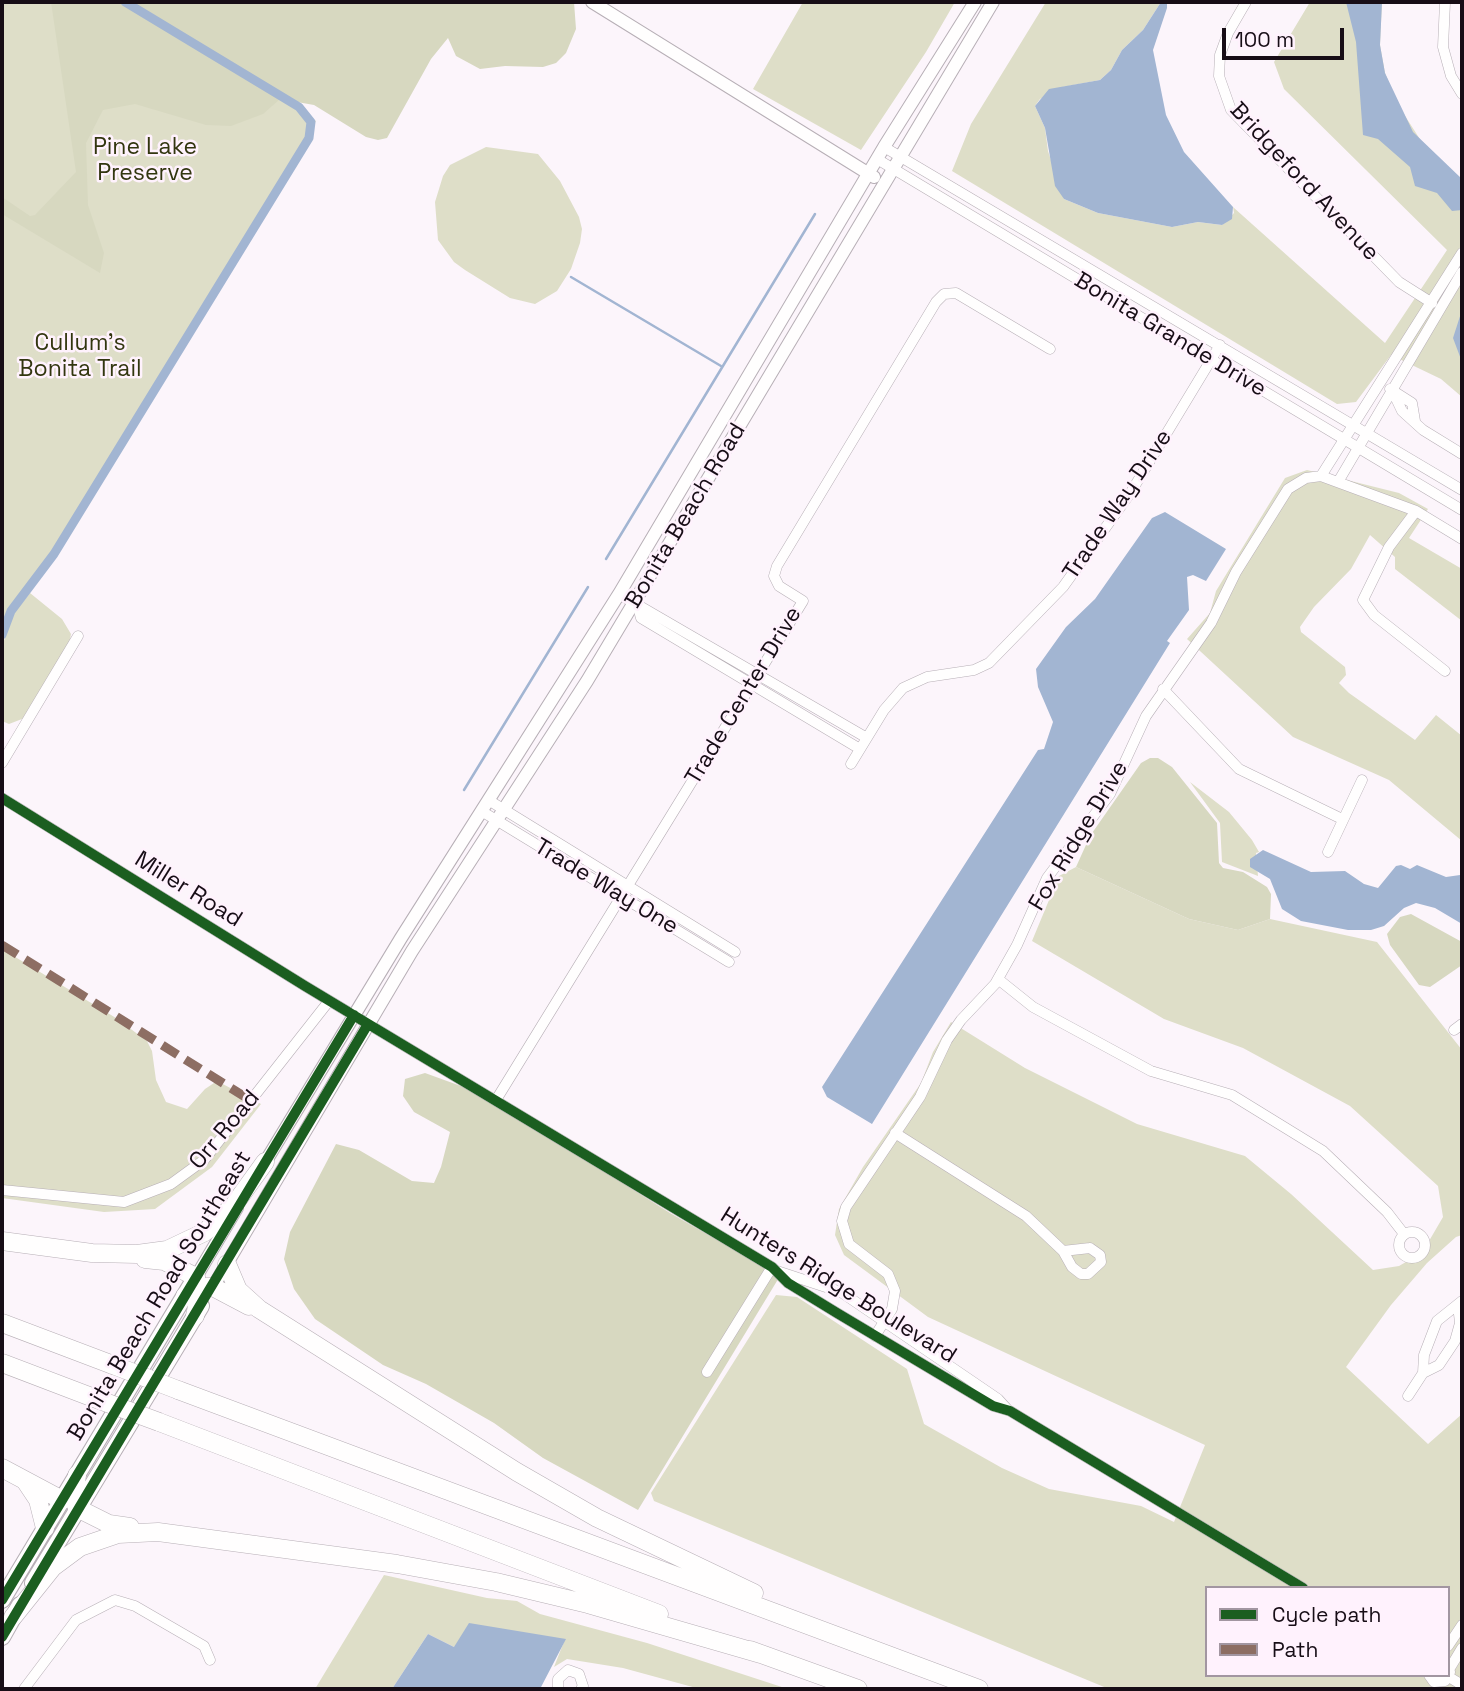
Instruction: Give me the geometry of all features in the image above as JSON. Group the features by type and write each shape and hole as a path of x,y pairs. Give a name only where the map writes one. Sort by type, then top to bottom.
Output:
{"highway":[{"path":"92,1253 147,1253 186,1243 205,1232 234,1205 265,1162"},
{"path":"2,1241 164,1261 198,1287 259,1309"},
{"path":"227,1264 238,1290 259,1309 559,1496 831,1634"},
{"path":"195,1316 198,1287"},
{"path":"2,1323 979,1689"},
{"path":"2,1363 858,1689"},
{"path":"2,1468 26,1482 75,1499 109,1524 397,1564 506,1584 589,1604 761,1654"},
{"path":"75,1499 77,1475"},
{"path":"26,1482 38,1500 45,1528"},
{"path":"13,1617 54,1567 80,1547 118,1534 159,1532"}],"main road":[{"name":"Bonita Beach Road Southeast","path":"77,1475 198,1287"},
{"name":"Bonita Beach Road Southeast","path":"2,1637 75,1499 195,1316"},
{"name":"Bonita Beach Road Southeast","path":"2,1600 45,1528 75,1499"}],"street":[{"path":"592,2 883,183"},
{"name":"Bonita Beach Road","path":"368,1024 635,605 883,183 993,2"},
{"name":"Bridgeford Avenue","path":"1246,2 1228,33 1220,55 1219,76 1231,110 1399,282 1432,303"},
{"path":"1445,2 1443,47 1451,76 1462,94"},
{"name":"Bonita Beach Road","path":"354,1015 619,594 970,3"},
{"name":"Bonita Grande Drive","path":"884,147 1462,490"},
{"name":"Bonita Grande Drive","path":"877,159 1462,510"},
{"path":"1462,253 1321,477 1416,510 1462,539"},
{"path":"1338,482 1462,272"},
{"name":"Trade Center Drive","path":"496,1100 803,601 779,586 774,576 777,566 940,296 956,293 1050,349"},
{"name":"Trade Way Drive","path":"851,764 894,695 927,677 967,672 989,663 1063,587 1131,492 1220,345"},
{"path":"1382,383 1412,403 1415,421 1423,430 1462,454"},
{"name":"Fox Ridge Drive","path":"875,1336 895,1302 893,1283 880,1267 858,1254 849,1244 842,1221 846,1207 927,1086 947,1040 998,979 1047,878 1110,794 1136,735 1163,689 1211,623 1236,572 1288,489 1306,478 1321,477"},
{"path":"1416,510 1389,547 1363,600 1374,615 1445,671"},
{"path":"619,594 635,605 648,608 867,738"},
{"path":"635,605 641,618 860,749"},
{"path":"2,763 78,636"},
{"path":"1163,689 1239,769 1342,819"},
{"path":"1328,852 1362,780"},
{"name":"Miller Road","path":"2,798 33,821 354,1015"},
{"name":"Trade Way One","path":"487,806 620,896 732,957 627,885 501,815"},
{"path":"998,979 1033,1007 1151,1071 1232,1095 1268,1116 1323,1151 1387,1212 1404,1234"},
{"name":"Orr Road","path":"2,1190 124,1202 143,1196 189,1173 204,1160 329,1000"},
{"name":"Hunters Ridge Boulevard","path":"354,1015 775,1269 841,1292 998,1399 1010,1411"},
{"name":"Bonita Beach Road Southeast","path":"198,1287 265,1162 354,1015"},
{"name":"Bonita Beach Road Southeast","path":"198,1287 227,1264 368,1024"},
{"path":"895,1133 1026,1216 1063,1251"},
{"path":"707,1373 775,1269"},
{"name":"Hunters Ridge Boulevard","path":"775,1269 788,1283 875,1336 993,1405 1010,1411 1300,1586"},
{"path":"1423,1373 1439,1365 1455,1341 1460,1323 1460,1303"},
{"path":"1408,1396 1423,1373 1424,1355 1437,1321 1460,1303"},
{"path":"24,1689 76,1620 115,1600 135,1606 204,1646 211,1660"},
{"path":"1450,1643 1462,1625"},
{"path":"1450,1668 1462,1648"},
{"path":"558,1689 558,1679 568,1670 579,1674 583,1685 581,1689"},
{"path":"1450,1671 1462,1685"}],"green space":[{"name":"Pine Lake Preserve","path":"2,2 122,2 316,121 52,557 11,611 2,635"},
{"path":"51,2 574,2 576,29 566,53 556,63 543,67 505,66 480,69 456,56 448,38 431,59 387,138 378,140 366,137 314,105 280,99 263,114 231,126 206,125 135,104 103,110 86,143 88,205 104,253 100,273 2,214 2,197 30,216 35,215 76,172"},
{"path":"803,2 955,2 926,52 861,150 753,89"},
{"path":"1046,2 1161,2 1143,30 1122,50 1111,70 1100,80 1063,87 1040,99 1035,106 1045,128 1048,151 1064,199 1098,213 1172,227 1198,222 1222,225 1234,213 1233,207 1385,343 1447,250 1284,89 1274,62 1310,2 1382,2 1380,45 1385,73 1398,105 1425,147 1462,179 1462,397 1441,379 1391,355 1356,402 1337,404 952,171 971,124"},
{"path":"486,147 538,154 560,181 579,217 582,229 580,243 571,269 557,291 535,304 510,298 465,270 454,262 438,240 435,202 443,176 450,165"},
{"path":"1307,470 1399,493 1428,509 1409,538 1462,569 1462,621 1395,569 1395,557 1370,535 1351,569 1314,607 1300,627 1301,632 1345,667 1346,675 1339,683 1349,693 1415,740 1436,715 1462,736 1462,841 1389,780 1293,737 1187,639 1210,613 1216,591 1285,478"},
{"path":"30,593 62,619 71,634 66,661 35,714 9,724 2,721 2,646 14,613"},
{"path":"1150,758 1158,758 1172,767 1217,823 1219,863 1223,868 1243,872 1267,887 1271,894 1270,919 1238,930 1189,919 1076,867 1090,836 1141,763"},
{"path":"1190,782 1229,812 1252,840 1259,852 1256,853 1258,876 1222,862 1220,823"},
{"path":"1076,867 1189,919 1238,930 1270,919 1377,942 1462,1050 1462,1235 1456,1237 1427,1263 1391,1305 1346,1367 1428,1444 1462,1414 1462,1689 1109,1689 654,1501 651,1493 776,1295 797,1297 907,1369 924,1424 1002,1468 1049,1489 1141,1506 1174,1522 1205,1445 928,1317 844,1255 835,1235 839,1209 863,1167 921,1083 933,1052 951,1022 1025,1068 1137,1124 1245,1156 1291,1194 1373,1270 1399,1266 1418,1255 1429,1241 1443,1217 1438,1186 1350,1106 1243,1048 1164,1019 1032,941 1059,876"},
{"path":"1411,914 1462,942 1462,965 1430,987 1419,985 1390,945 1387,934 1400,917"},
{"path":"2,949 116,1018 147,1041 152,1051 156,1080 166,1102 187,1109 205,1089 217,1081 261,1104 212,1167 155,1209 104,1212 2,1198"},
{"path":"425,1073 480,1093 670,1213 780,1276 638,1510 543,1458 494,1423 426,1384 383,1365 315,1319 294,1289 284,1259 290,1232 336,1144 359,1150 412,1181 434,1183 450,1132 414,1112 403,1096 405,1079"},
{"path":"384,1575 487,1598 517,1601 540,1614 647,1643 788,1689 700,1689 623,1668 567,1659 554,1667 565,1639 454,1647 428,1634 392,1689 315,1689"}],"water":[{"path":"1161,2 1167,2 1167,8 1153,50 1166,115 1184,152 1233,207 1232,219 1222,225 1198,222 1172,227 1098,213 1064,199 1055,186 1045,128 1035,106 1049,89 1100,80 1111,70 1122,50 1143,30"},
{"path":"1346,2 1382,2 1380,45 1385,73 1413,132 1462,179 1462,210 1452,211 1437,193 1415,186 1410,167 1378,139 1363,135 1356,42"},
{"path":"1462,310 1462,362 1453,338"},
{"path":"1165,512 1226,549 1206,581 1193,575 1187,577 1189,610 1167,641 1170,643 872,1124 827,1097 822,1087 1038,750 1044,749 1053,722 1038,687 1036,669 1066,627 1095,599 1152,518"},
{"path":"1263,850 1311,872 1345,871 1364,884 1378,888 1396,866 1401,865 1410,869 1417,865 1446,877 1460,875 1462,924 1435,908 1416,903 1404,908 1384,926 1371,930 1348,930 1301,921 1282,909 1270,879 1250,867 1250,859"},
{"path":"469,1623 566,1639 540,1689 392,1689 428,1634 454,1647"}],"waterway":[{"path":"2,635 11,611 54,554 309,138 311,122 299,107 125,2"},
{"path":"606,559 815,214"},
{"path":"571,277 721,366"},
{"path":"464,790 588,587"}],"marked path":[{"path":"2,945 250,1100"}],"cycle path":[{"path":"2,798 305,986 772,1267 788,1283 837,1313 993,1406 1010,1411 1300,1586"},
{"path":"2,1600 354,1015"},
{"path":"2,1637 368,1024"}],"park label":[{"name":"Cullum's Bonita Trail","path":"80,357"}]}
